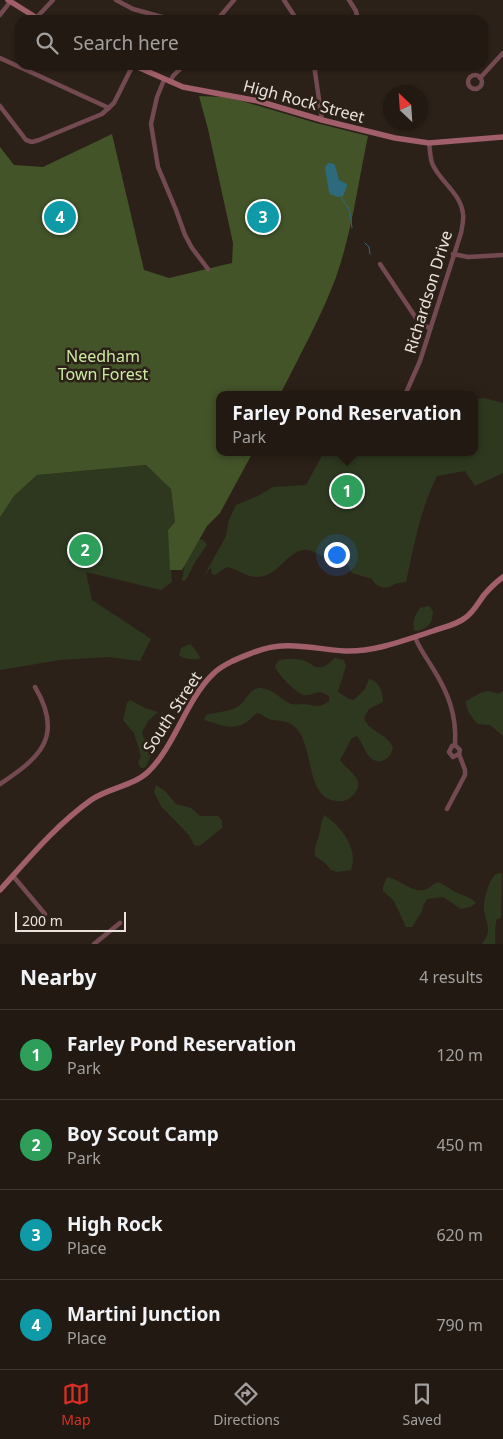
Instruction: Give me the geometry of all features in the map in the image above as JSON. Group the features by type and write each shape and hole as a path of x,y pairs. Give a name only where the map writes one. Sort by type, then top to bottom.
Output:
{"street":[{"path":"41,15 53,0"},
{"path":"116,0 133,9 155,15"},
{"path":"221,15 234,0"},
{"path":"284,0 294,15"},
{"path":"349,0 357,15"},
{"path":"0,15 9,1 32,15"},
{"path":"488,69 503,53"},
{"path":"1,61 15,67"},
{"path":"22,70 109,108"},
{"path":"0,106 20,134 26,140 32,142 90,121 109,108 114,103 130,70"},
{"name":"High Rock Street","path":"144,70 167,81 202,92 258,101 322,120 388,136 429,143 503,137"},
{"path":"179,70 167,81 158,97 152,124 158,167 185,235 208,269"},
{"path":"314,70 322,120"},
{"path":"480,78 487,70"},
{"name":"Richardson Drive","path":"408,391 461,233 463,213 456,196 431,161 429,143"},
{"path":"453,254 468,257 503,255"},
{"path":"380,264 416,318 430,329"},
{"name":"South Street","path":"0,890 50,834 77,811 98,796 139,778 150,770 162,754 203,686 212,674 222,667 272,646 287,645 356,651 371,649 415,637 457,623 465,618 503,577"},
{"path":"415,637 449,697 454,713 455,745 459,747 459,754 465,770 465,775 447,809"},
{"path":"0,784 30,763 45,741 47,714 35,687"},
{"path":"455,745 449,748 449,752 453,757 459,754"},
{"path":"13,876 45,914"},
{"path":"94,944 120,923"}],"green space":[{"name":"Needham Town Forest","path":"199,96 223,97 242,101 368,136 342,260 324,307 282,391 216,391 216,456 251,456 220,513 207,526 182,570 170,570 168,530 175,522 171,489 146,465 37,475 14,496 0,517 0,147 14,165 43,167 112,134 144,270 169,278 232,263 233,243"},
{"path":"484,398 503,403 503,473 475,486 465,471 437,476 422,515 406,582 386,588 381,587 372,579 352,573 340,551 329,558 313,551 303,550 296,552 276,570 264,576 253,577 227,567 215,575 212,574 211,567 204,576 226,536 229,520 236,505 258,496 273,487 306,485 322,456 478,456 478,399"},
{"path":"146,465 171,489 175,522 168,530 203,540 207,545 184,581 182,580 185,564 170,557 172,582 161,590 86,572 92,600 151,639 140,661 108,657 60,660 0,670 0,516 14,496 37,475"},
{"path":"429,606 433,611 431,622 424,629 414,630 415,616 418,611 420,608"},
{"path":"190,644 200,657 199,659 188,659 179,655 181,648"},
{"path":"335,658 344,660 346,666 338,692 354,700 365,689 369,679 380,688 383,702 369,709 364,718 370,727 388,740 393,749 386,759 377,761 369,757 357,736 352,738 340,760 357,780 358,784 354,794 346,800 337,801 327,798 319,791 314,781 301,734 291,724 270,719 258,713 245,723 230,727 204,720 206,715 240,705 257,688 270,690 292,704 323,705 329,701 329,696 321,692 301,694 283,678 275,666 278,661 292,659 320,667 326,666"},
{"path":"488,691 499,694 503,691 503,736 490,725 478,724 467,708 466,701"},
{"path":"130,700 158,712 148,721 142,732 143,737 153,749 144,768 141,768 138,763 141,756 134,733 123,720 127,703"},
{"path":"156,785 165,791 176,804 191,808 200,816 218,816 222,821 222,828 201,845 194,845 189,835 161,806 154,792"},
{"path":"324,815 337,825 347,839 353,854 351,870 337,872 331,870 315,856 315,848"},
{"path":"502,873 501,918 497,919 496,922 495,944 482,944 488,933 484,910 486,894 493,877 496,874"},
{"path":"387,877 418,890 427,889 437,882 469,897 476,903 461,909 443,897 427,899 412,927 406,927 394,901 383,891"}],"water":[{"path":"328,163 335,165 339,180 347,184 343,196 338,197 329,192 325,168"}],"waterway":[{"path":"341,197 349,210 352,228"},
{"path":"365,243 369,247 370,254"}],"place":[{"name":"Martini Junction","path":"60,217"},
{"name":"High Rock","path":"263,217"},
{"name":"Farley Pond Reservation","path":"347,491"},
{"name":"Boy Scout Camp","path":"85,550"}]}
